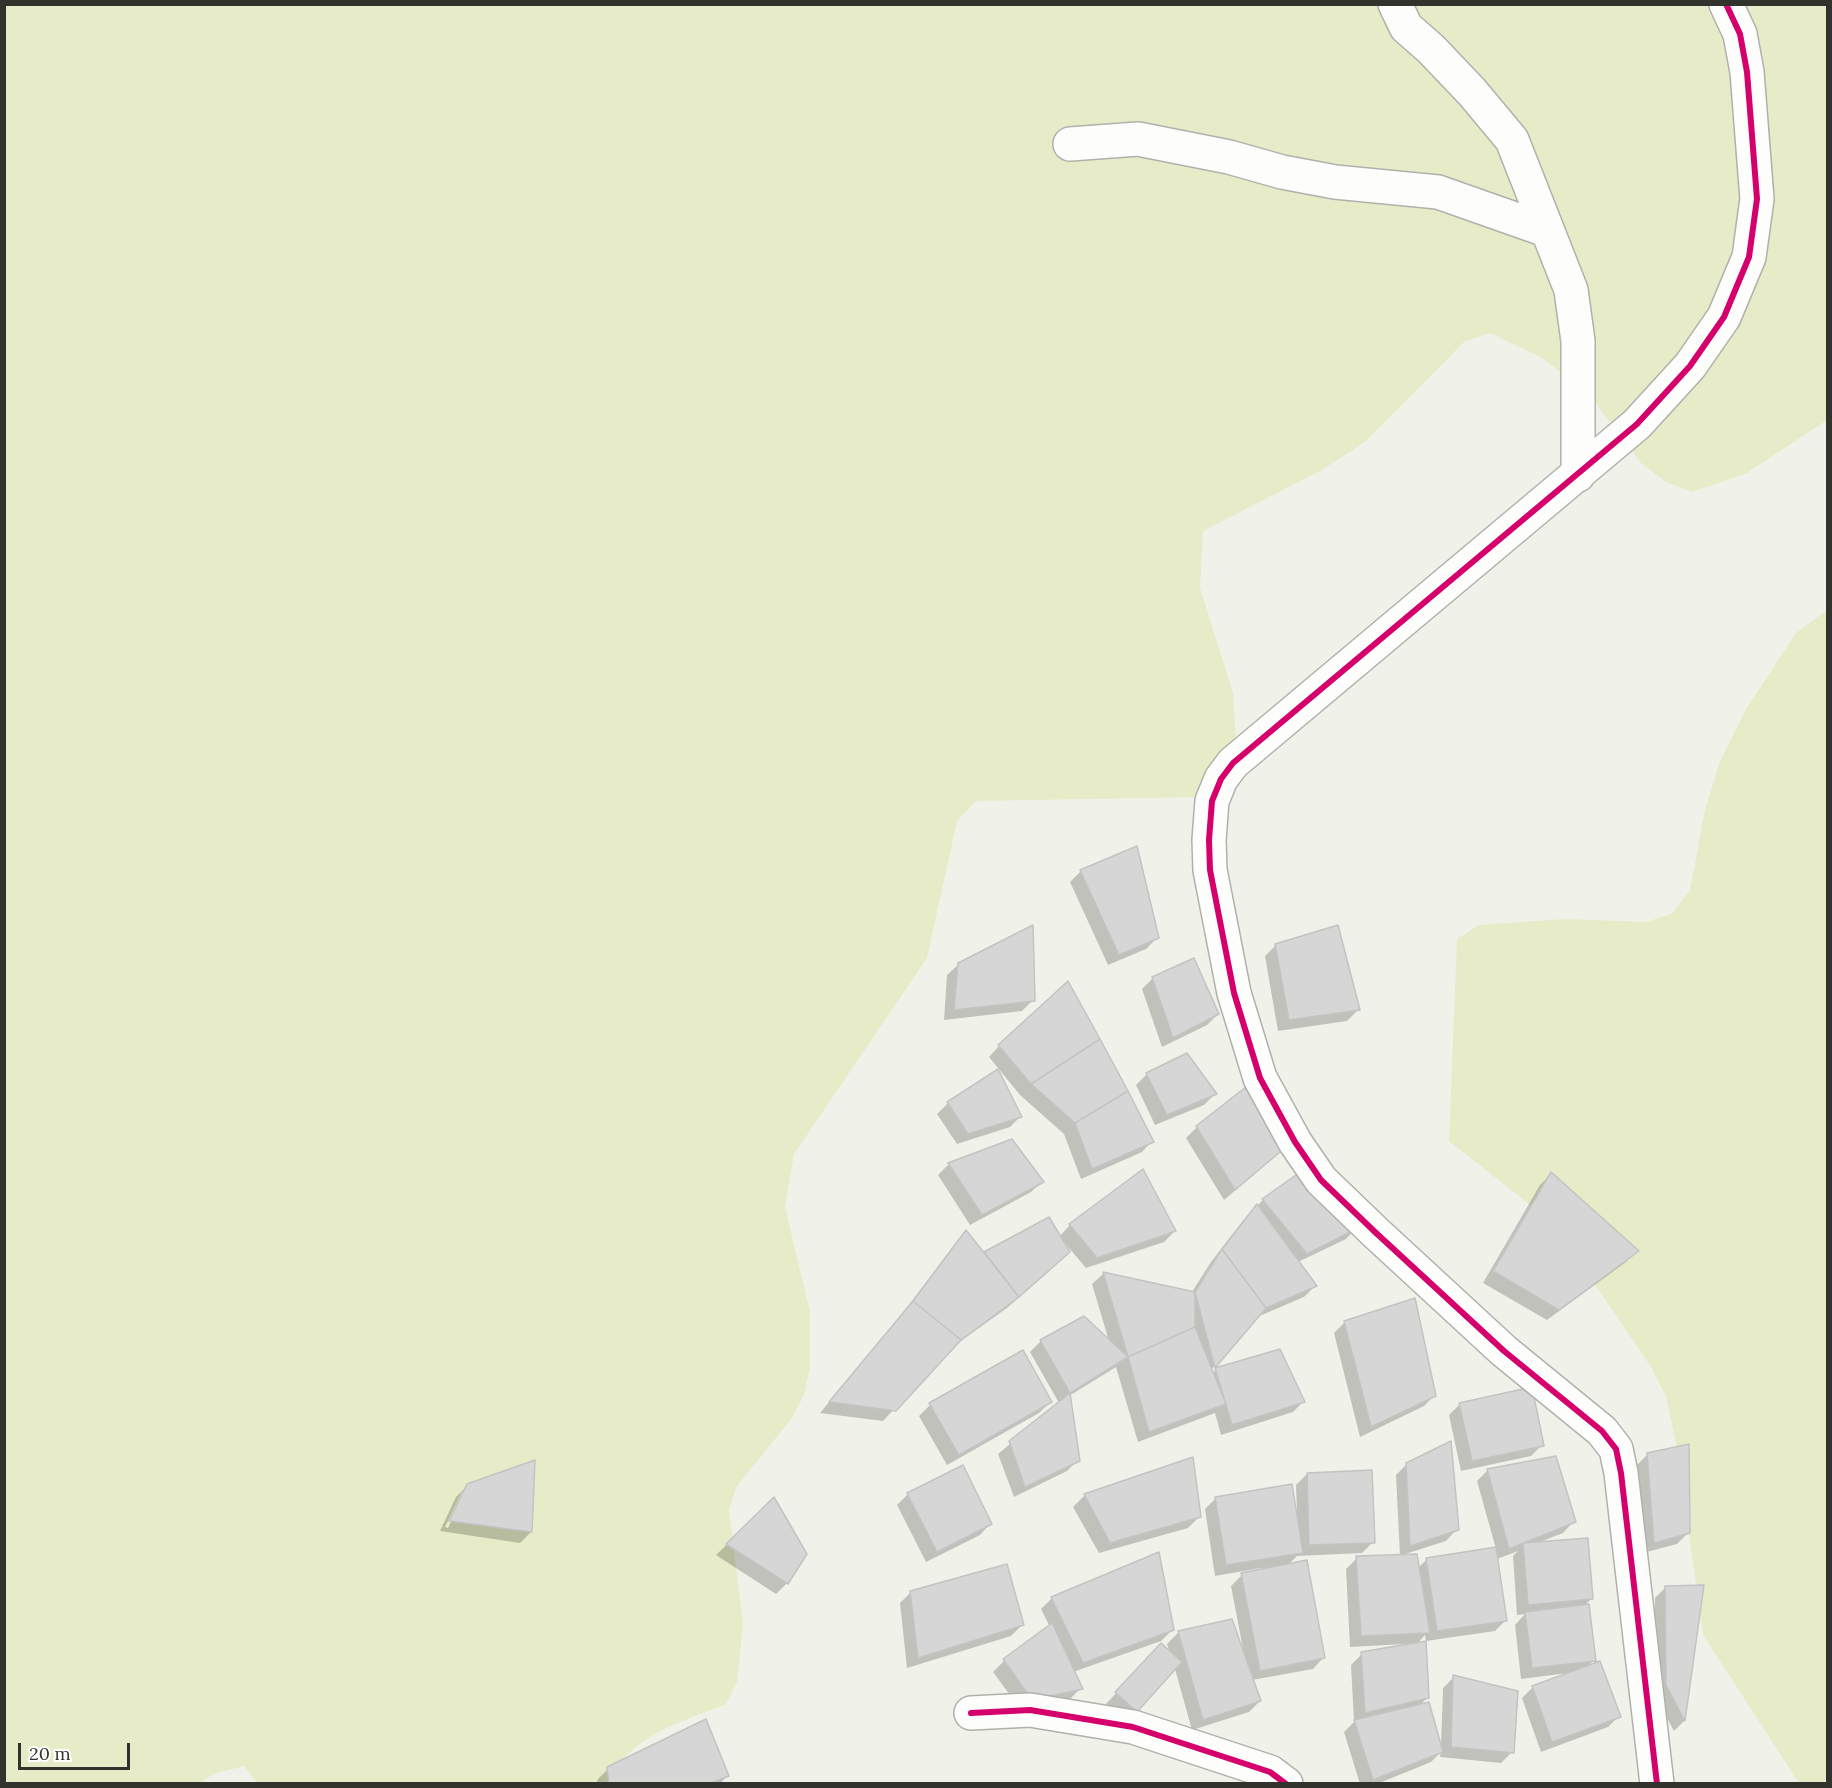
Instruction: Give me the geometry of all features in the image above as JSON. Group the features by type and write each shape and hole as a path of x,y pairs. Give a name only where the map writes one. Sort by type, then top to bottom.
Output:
{"street":[{"path":"1395,4 1406,27 1431,49 1472,92 1512,140 1571,290 1578,340 1578,475"},
{"path":"1657,1784 1621,1473 1616,1449 1602,1431 1504,1351 1321,1180 1295,1142 1260,1078 1234,993 1210,870 1209,840 1212,801 1221,779 1233,764 1637,424 1690,366 1724,317 1749,257 1757,199 1747,72 1740,34 1726,4"},
{"path":"1070,144 1138,139 1229,157 1282,172 1335,182 1438,192 1546,230"},
{"path":"971,1713 1030,1710 1133,1727 1270,1772 1286,1784"}],"green space":[{"path":"5,5 1827,5 1827,420 1747,473 1692,492 1666,482 1641,463 1587,392 1542,358 1490,333 1464,342 1366,441 1322,470 1203,531 1200,588 1233,693 1237,753 1199,797 976,801 957,821 927,958 794,1154 785,1207 810,1312 810,1367 804,1395 792,1418 737,1486 729,1510 743,1623 737,1682 725,1705 671,1726 645,1740 621,1762 610,1783 258,1784 244,1766 213,1774 201,1783 5,1784"},
{"path":"1827,610 1827,1783 1799,1783 1703,1635 1677,1448 1666,1396 1651,1367 1573,1252 1539,1212 1449,1141 1457,939 1479,925 1566,919 1647,922 1673,913 1690,890 1705,810 1720,761 1746,709 1796,633"}],"building":[{"path":"1137,846 1159,938 1119,955 1080,870"},
{"path":"1033,925 1035,1001 954,1010 958,963"},
{"path":"1338,925 1360,1010 1289,1020 1275,944"},
{"path":"1194,958 1219,1014 1173,1038 1152,977"},
{"path":"1068,981 1100,1039 1031,1084 998,1045"},
{"path":"1100,1039 1128,1091 1075,1123 1031,1084"},
{"path":"1187,1053 1217,1094 1167,1115 1146,1073"},
{"path":"998,1069 1022,1117 968,1134 947,1102"},
{"path":"1251,1083 1286,1147 1235,1190 1196,1126"},
{"path":"1128,1091 1154,1142 1092,1169 1075,1123"},
{"path":"1012,1139 1044,1182 982,1215 948,1163"},
{"path":"1143,1169 1176,1231 1097,1258 1069,1224"},
{"path":"1303,1170 1358,1228 1307,1254 1262,1199"},
{"path":"1551,1172 1639,1251 1559,1310 1493,1271"},
{"path":"1257,1204 1317,1286 1266,1308 1222,1249"},
{"path":"1049,1217 1070,1252 1019,1297 984,1252"},
{"path":"966,1230 1019,1297 961,1340 913,1301"},
{"path":"1222,1249 1266,1308 1215,1368 1195,1292"},
{"path":"1103,1272 1195,1292 1195,1327 1128,1357"},
{"path":"1415,1298 1436,1396 1371,1427 1344,1321"},
{"path":"913,1301 961,1340 896,1411 829,1402"},
{"path":"1084,1316 1128,1357 1070,1393 1040,1340"},
{"path":"1195,1327 1226,1404 1149,1432 1128,1357"},
{"path":"1280,1349 1305,1402 1232,1425 1215,1368"},
{"path":"1023,1350 1052,1402 959,1455 929,1403"},
{"path":"1532,1387 1544,1446 1472,1461 1459,1403"},
{"path":"1070,1393 1080,1461 1025,1487 1009,1441"},
{"path":"1451,1441 1459,1530 1410,1546 1406,1463"},
{"path":"1689,1444 1690,1533 1654,1543 1647,1453"},
{"path":"1556,1456 1576,1522 1509,1549 1487,1469"},
{"path":"1193,1457 1201,1517 1110,1543 1084,1494"},
{"path":"535,1460 532,1532 449,1521 467,1484"},
{"path":"963,1465 992,1524 937,1552 907,1493"},
{"path":"1372,1470 1375,1543 1309,1545 1307,1473"},
{"path":"1292,1484 1303,1553 1226,1565 1215,1497"},
{"path":"774,1497 807,1554 788,1584 726,1544"},
{"path":"1588,1538 1593,1599 1528,1605 1523,1543"},
{"path":"1496,1547 1507,1621 1437,1631 1426,1558"},
{"path":"1159,1552 1174,1630 1083,1663 1051,1597"},
{"path":"1417,1554 1430,1633 1361,1636 1356,1556"},
{"path":"1307,1560 1325,1658 1260,1671 1241,1573"},
{"path":"1007,1564 1024,1625 918,1658 910,1591"},
{"path":"1704,1585 1685,1721 1666,1685 1665,1586"},
{"path":"1589,1604 1596,1661 1532,1668 1525,1612"},
{"path":"1232,1619 1261,1701 1203,1720 1178,1631"},
{"path":"1052,1623 1083,1689 1032,1700 1003,1659"},
{"path":"1426,1641 1429,1698 1365,1713 1361,1652"},
{"path":"1161,1643 1182,1662 1137,1712 1115,1692"},
{"path":"1600,1661 1621,1717 1552,1742 1532,1686"},
{"path":"1453,1675 1518,1691 1514,1753 1451,1747"},
{"path":"1429,1702 1443,1752 1373,1780 1354,1720"},
{"path":"706,1719 729,1776 709,1784 609,1784 607,1767"}],"cycle path":[{"path":"1657,1784 1621,1473 1616,1449 1602,1431 1504,1351 1375,1232 1321,1180 1295,1142 1260,1078 1234,993 1210,870 1209,840 1212,801 1221,779 1233,763 1637,424 1690,366 1724,317 1749,257 1757,199 1747,72 1740,34 1726,4"},
{"path":"971,1713 1030,1710 1133,1727 1270,1772 1286,1784"}]}
